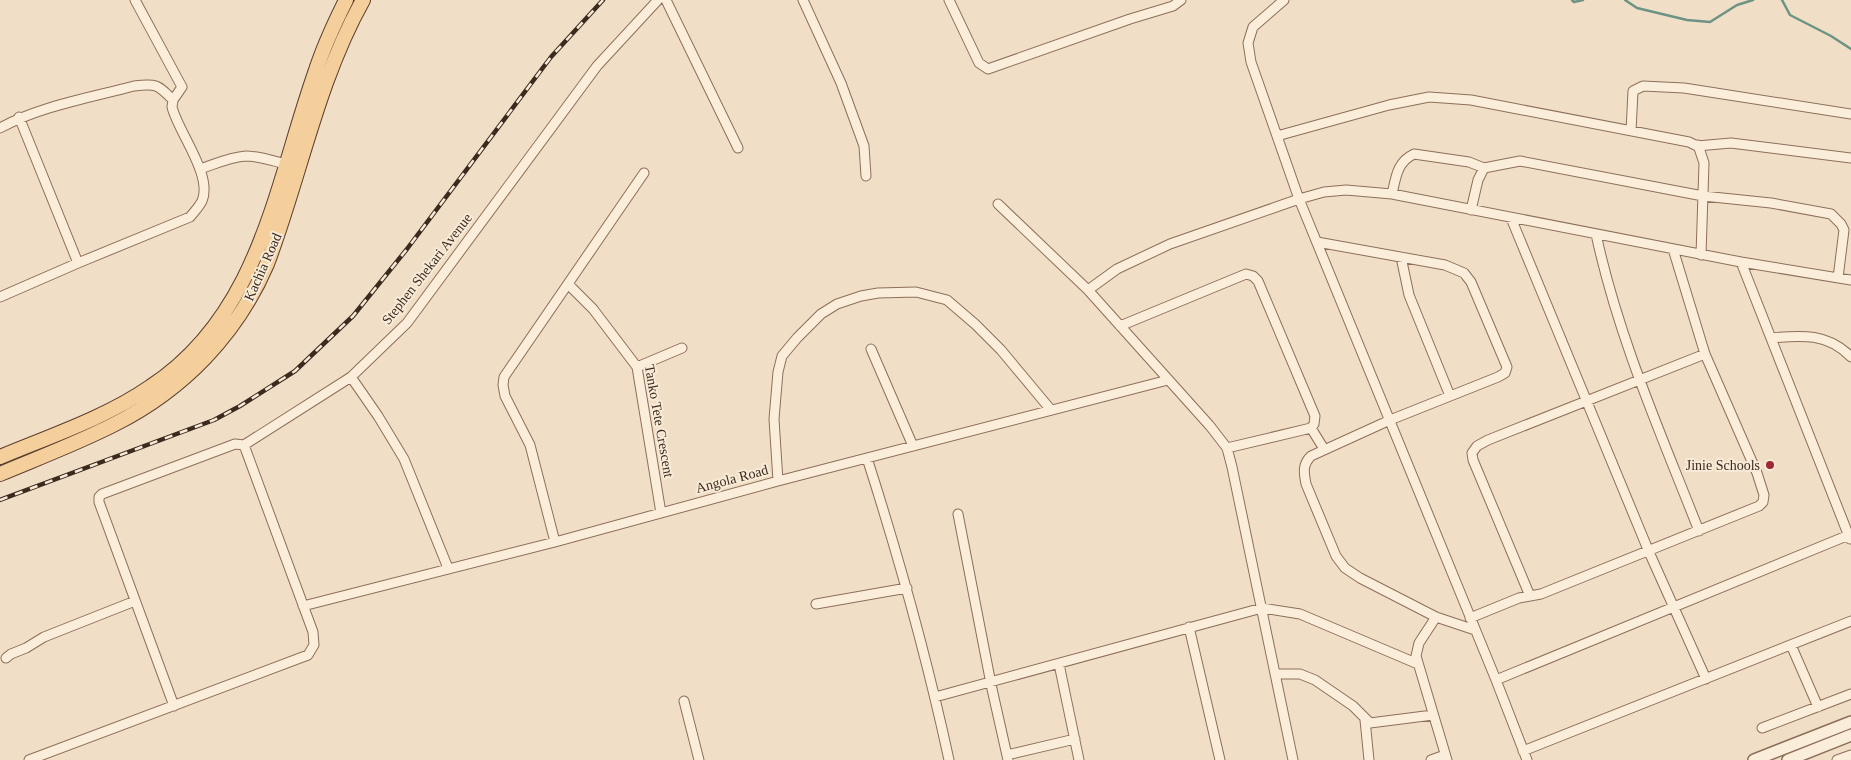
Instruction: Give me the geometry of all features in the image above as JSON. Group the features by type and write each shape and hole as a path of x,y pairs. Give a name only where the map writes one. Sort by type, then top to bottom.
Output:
{"main road":[{"name":"Kachia Road","path":"0,457 110,410 131,399 158,382 192,353 208,336 224,314 245,278 265,230 314,74 325,44 346,0"},
{"name":"Kachia Road","path":"0,474 116,424 158,398 200,364 234,324 257,286 267,264 328,78 348,27 363,0"}],"street":[{"path":"0,297 78,262 190,217 202,201 204,185 200,169 172,107 173,100 182,87 135,0"},
{"name":"Stephen Shekari Avenue","path":"135,601 99,502 99,497 102,494 235,444 244,445 351,377 407,323 597,66 658,0"},
{"path":"666,0 738,148"},
{"path":"803,0 841,83 864,146 866,176"},
{"path":"949,0 980,63 988,69 1130,19 1173,6 1181,0"},
{"path":"1284,0 1253,27 1248,43 1251,62 1299,199 1527,760"},
{"path":"0,128 19,118 148,84 160,86 173,100"},
{"path":"1631,131 1633,91 1643,86 1684,88 1851,114"},
{"path":"1277,136 1389,105 1429,97 1471,100 1688,142 1697,146 1731,143 1851,158"},
{"path":"19,118 78,262"},
{"path":"1698,145 1704,164 1701,255"},
{"path":"1392,194 1398,168 1408,157 1414,154 1469,162 1484,168 1520,161 1703,196 1771,203 1831,214 1844,230 1838,278"},
{"path":"200,169 220,161 246,156 286,164"},
{"path":"1471,210 1478,180 1484,168"},
{"path":"555,542 530,445 505,396 504,377 644,172"},
{"path":"1088,290 1117,269 1170,244 1299,199 1324,192 1346,190 1392,194 1701,255 1851,280"},
{"path":"998,204 1088,290 1210,426 1226,448 1232,467 1293,760"},
{"path":"1511,218 1649,552 1706,679"},
{"path":"1596,234 1606,277 1640,380 1699,531"},
{"path":"1317,242 1444,265 1464,273 1471,282 1507,367 1504,373 1498,377 1390,420 1324,449 1311,456 1305,462 1306,484 1336,556 1345,568 1360,578 1436,617 1475,630"},
{"path":"1470,618 1519,598 1542,594 1649,552 1759,506 1763,502 1764,495 1757,473 1705,354 1673,249"},
{"path":"1400,257 1409,295 1450,396"},
{"path":"1496,680 1850,537 1741,262"},
{"path":"1120,326 1246,274 1253,276 1258,282 1315,416 1314,424 1311,428 1226,448"},
{"name":"Tanko Tete Crescent","path":"568,285 593,309 637,367 661,513"},
{"path":"778,481 774,419 778,372 782,356 821,314 838,304 861,296 878,293 916,292 948,300 1001,350 1051,410"},
{"path":"1771,338 1803,335 1827,341 1842,348 1851,357"},
{"path":"637,367 682,348"},
{"path":"871,349 913,446"},
{"path":"1530,596 1473,460 1472,452 1477,446 1488,440 1705,354"},
{"path":"351,377 378,416 404,459 448,568"},
{"name":"Angola Road","path":"303,606 555,542 778,481 1168,380"},
{"path":"1311,428 1324,449"},
{"path":"29,760 308,655 314,646 313,632 244,445"},
{"path":"867,458 907,588 935,697 947,760"},
{"path":"958,514 1008,757 1074,739"},
{"path":"816,604 907,588"},
{"path":"6,658 44,637 135,601 174,706"},
{"path":"935,697 1262,608 1300,614 1418,664"},
{"path":"1431,760 1446,757 1416,656 1419,643 1436,617"},
{"path":"1523,751 1851,621"},
{"path":"1189,627 1220,760"},
{"path":"1791,645 1818,707"},
{"path":"1059,664 1079,760"},
{"path":"1275,674 1300,674 1315,680 1353,706 1365,720 1375,723 1433,715"},
{"path":"1762,728 1851,694"},
{"path":"684,701 699,760"},
{"path":"1365,720 1369,760"},
{"path":"1754,760 1851,722"},
{"path":"1788,760 1851,734"},
{"path":"1837,760 1851,756"}],"waterway":[{"path":"1572,0 1574,2 1583,0"},
{"path":"1625,0 1637,8 1687,20 1710,22 1737,5 1753,0"},
{"path":"1782,0 1790,15 1831,36 1851,49"}],"railway":[{"path":"0,500 214,420 295,371 353,316 407,249 551,57 603,0"}],"place":[{"name":"Jinie Schools","path":"1770,465"}]}
